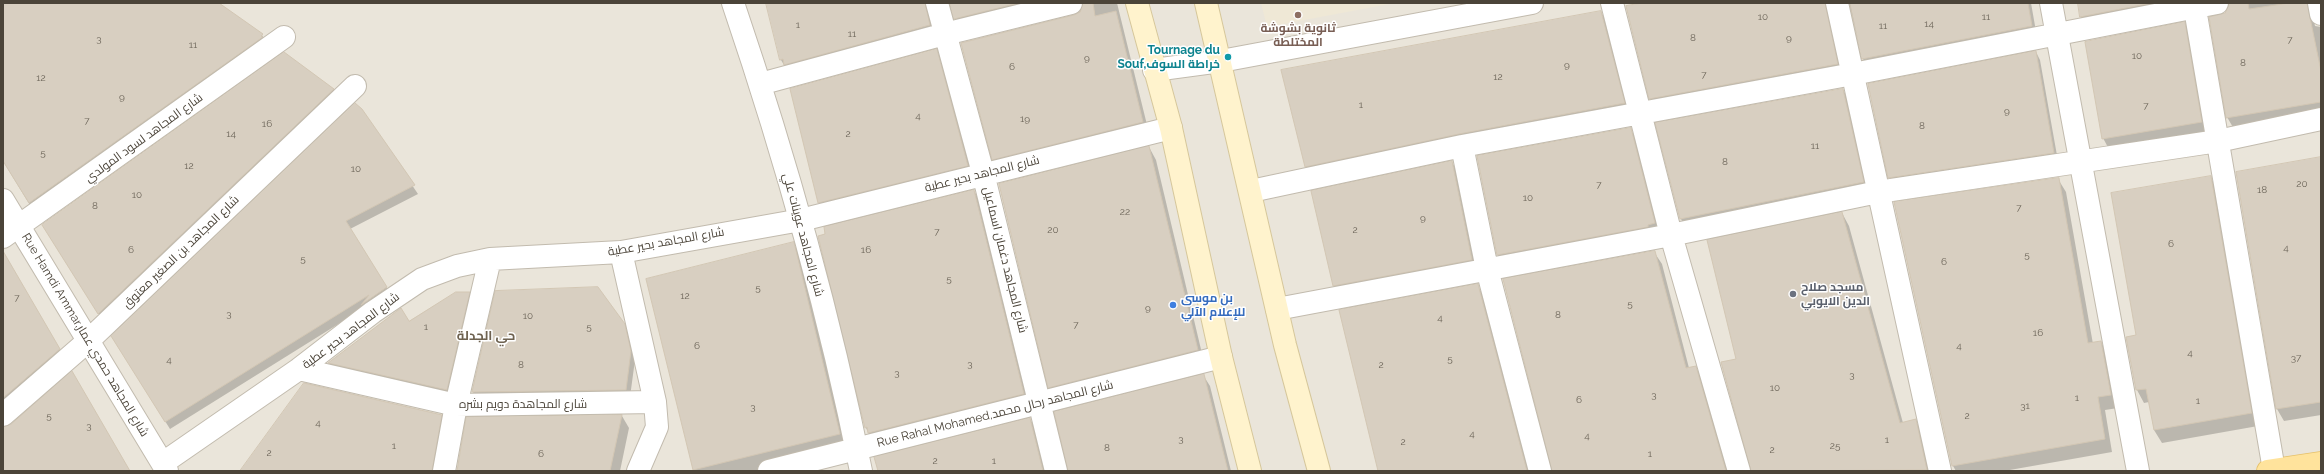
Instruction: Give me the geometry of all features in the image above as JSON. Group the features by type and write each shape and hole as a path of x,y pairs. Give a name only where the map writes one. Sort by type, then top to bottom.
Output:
{"main road":[{"path":"2271,470 2321,463"}],"street":[{"name":"شارع المجاهد عوينات علي","path":"733,3 760,84 801,220 861,471"},
{"name":"شارع المجاهد دغمان اسماعيل","path":"937,3 984,173 1041,403 1056,471"},
{"path":"760,84 945,34 1072,3"},
{"path":"1137,3 1171,128 1221,357 1250,471"},
{"path":"1206,3 1221,61 1277,309 1319,471"},
{"path":"1154,70 1221,61 1532,3"},
{"path":"1612,3 1671,235 1739,471"},
{"path":"1837,3 1940,471"},
{"path":"2051,3 2082,160 2138,471"},
{"path":"1251,191 1462,146 2057,35 2194,5 2218,3"},
{"path":"2319,3 2321,14"},
{"path":"2194,5 2218,141 2271,470"},
{"name":"شارع المجاهد لسود المولدي","path":"11,232 284,37"},
{"name":"شارع المجاهد بن الصغير معتوق","path":"3,415 88,341 355,86"},
{"path":"1277,309 1671,235 1878,192 2082,160 2218,141 2321,119"},
{"name":"شارع المجاهد بحير عطية","path":"165,467 299,369 373,312 422,279 457,266 490,259 621,252 801,220 984,173 1171,128"},
{"path":"1462,146 1487,269 1540,471"},
{"name":"Rue Hamdi Ammar,شارع المجاهد حمدي عمار","path":"3,200 11,232 88,341 165,467"},
{"path":"621,252 655,402 657,428 638,471"},
{"path":"444,471 456,405 490,259"},
{"name":"Rue Rahal Mohamed,شارع المجاهد رحال محمد","path":"769,471 1221,357"},
{"name":"شارع المجاهدة دويم بشره","path":"299,369 456,405 655,402"}],"shaded area":[{"path":"3,3 2321,3 2321,471 3,471"},
{"name":"ثانوية بشوشة المختلطة","path":"1261,3 1395,3 1267,27"}],"building":[{"path":"3,3 219,3 263,34 261,36 263,37 29,203 3,161"},
{"path":"766,3 925,3 930,25 784,65 783,59 780,60"},
{"path":"950,3 1019,3 954,19"},
{"path":"1083,3 1093,3 1095,16 1116,11 1143,122 992,160 961,43 1074,15 1080,12"},
{"path":"1642,3 1825,3 1838,64 1649,99 1626,6"},
{"path":"1850,3 2028,3 2032,26 1862,59"},
{"path":"2078,3 2152,3 2080,17"},
{"path":"2229,3 2248,3 2249,9 2289,3 2307,3 2321,71 2321,102 2226,118 2209,17 2225,13"},
{"path":"1601,11 1625,103 1459,134 1305,167 1281,70"},
{"path":"2185,22 2202,122 2102,139 2085,42"},
{"path":"937,49 968,166 818,203 790,89"},
{"path":"2036,51 2054,153 1888,178 1868,84"},
{"path":"284,52 334,89 98,314 42,225"},
{"path":"1843,89 1864,182 1680,219 1655,123"},
{"path":"355,103 362,109 415,185 346,221 387,287 361,305 369,295 165,422 111,336"},
{"path":"1631,128 1655,223 1648,225 1648,227 1497,255 1477,156"},
{"path":"1149,146 1198,350 1048,388 999,184"},
{"path":"2321,157 2321,402 2276,409 2236,172"},
{"path":"1452,161 1472,260 1333,286 1311,191"},
{"path":"2211,176 2252,413 2154,430 2146,389 2136,390 2126,337 2136,335 2111,193"},
{"path":"2059,178 2088,343 2101,341 2111,395 2098,397 2105,439 1952,466 1894,202"},
{"path":"974,190 1024,394 868,433 867,427 865,428 818,236 825,234 824,227"},
{"path":"1842,212 1900,423 1916,419 1927,470 1751,471 1721,362 1736,359 1707,240"},
{"path":"794,242 840,434 693,470 646,279"},
{"path":"3,251 60,349 3,398"},
{"path":"1655,251 1686,368 1696,366 1726,471 1552,471 1503,279"},
{"path":"1478,284 1527,471 1378,471 1339,310"},
{"path":"598,287 625,324 631,351 626,390 472,392 495,291"},
{"path":"456,292 470,292 447,390 328,363 401,308 409,321"},
{"path":"72,371 130,471 3,471 3,427 11,424"},
{"path":"1204,374 1228,471 1068,471 1054,412"},
{"path":"304,383 442,415 432,471 240,471"},
{"path":"622,415 610,471 457,471 466,417"},
{"path":"1030,418 1043,471 878,471 874,457"}],"place":[{"name":"ثانوية بشوشة المختلطة","path":"1298,15"},
{"name":"Tournage du Souf,خراطة السوف","path":"1228,57"},
{"name":"مسجد صلاح الدين الايوبي","path":"1793,294"},
{"name":"بن موسى للإعلام الآلي","path":"1173,305"}],"district":[{"name":"حي الجدلة","path":"486,336"}]}
